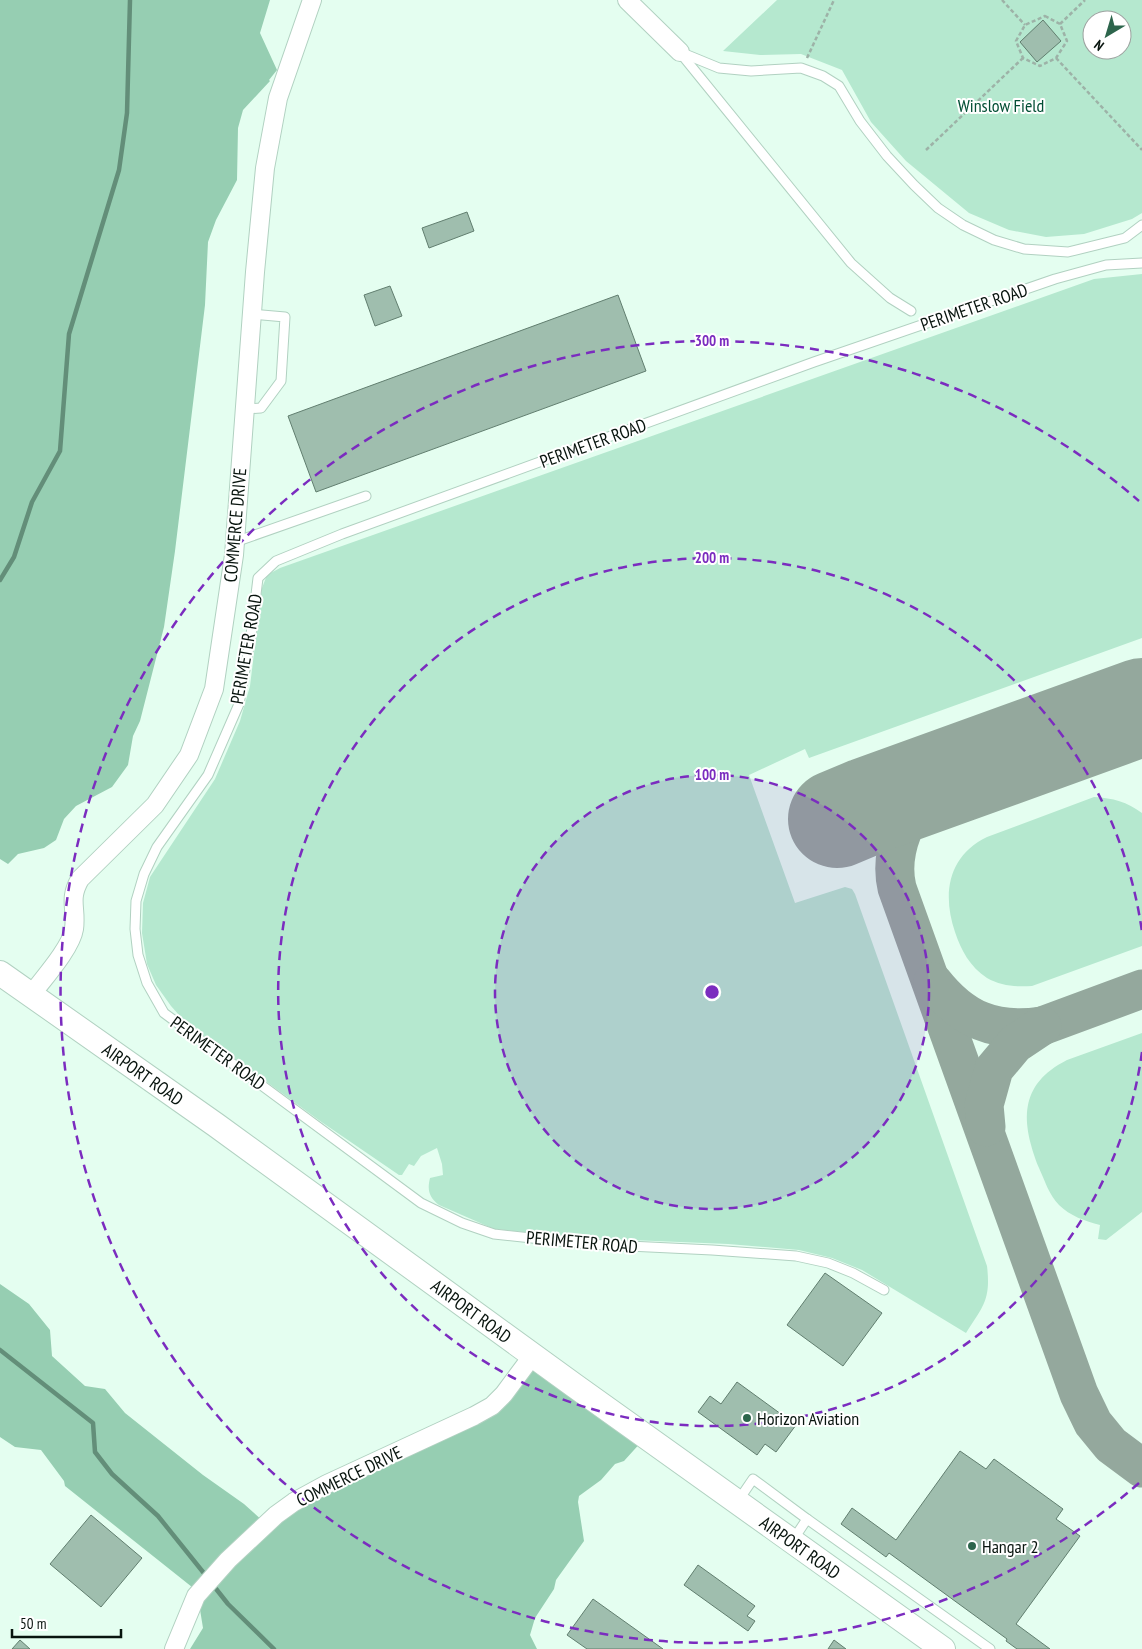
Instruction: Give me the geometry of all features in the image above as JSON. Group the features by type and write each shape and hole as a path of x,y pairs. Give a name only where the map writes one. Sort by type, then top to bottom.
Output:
{"main road":[{"name":"AIRPORT ROAD","path":"0,973 944,1649"}],"street":[{"name":"COMMERCE DRIVE","path":"31,995 70,941 74,929 74,890 80,879 155,805 189,755 214,690 234,542 265,168 278,98 312,0"},
{"path":"627,0 680,52"},
{"name":"COMMERCE DRIVE","path":"174,1649 196,1596 228,1560 276,1515 294,1502 327,1484 488,1408 504,1394 533,1355"}],"lane":[{"path":"680,52 719,68 751,71 802,68 823,76 839,86 860,121 887,156 938,208 963,226 994,240 1024,249 1068,252 1125,238 1142,224"},
{"path":"680,52 851,263 890,298 910,311"},
{"name":"PERIMETER ROAD","path":"884,1290 853,1273 828,1263 796,1256 587,1244 494,1234 462,1222 421,1202 164,1013 147,983 138,955 135,929 136,901 144,874 157,847 208,775 239,704 251,635 258,578 276,561 342,534 814,362 1046,282 1106,265 1142,262"},
{"path":"245,409 261,408 281,381 285,317 252,314"},
{"path":"234,542 366,496"},
{"path":"737,1501 753,1479 806,1519 990,1649"},
{"path":"792,1541 806,1519"}],"path":[{"path":"802,68 834,0"},
{"path":"1002,0 1025,25"},
{"path":"1060,24 1085,0"},
{"path":"1045,16 1060,24 1067,41 1056,58 1040,66 1023,58 1016,41 1025,25 1045,16"},
{"path":"926,150 1023,58"},
{"path":"1056,58 1142,150"}],"green space":[{"path":"0,0 270,0 260,33 277,70 270,81 243,110 238,128 237,180 216,220 208,242 205,305 164,627 140,721 133,736 128,765 112,787 76,806 64,819 56,840 44,848 18,854 8,864 0,859"},
{"name":"Winslow Field","path":"777,0 1142,0 1142,213 1132,219 1084,234 1046,237 1009,230 969,213 906,161 871,122 842,70 801,54 760,55 723,51"},
{"path":"1142,274 1142,638 809,758 805,749 749,775 795,903 845,887 852,889 855,894 987,1266 987,1295 966,1333 862,1270 832,1258 799,1250 728,1244 583,1238 494,1229 439,1205 433,1199 429,1190 430,1178 443,1175 437,1148 421,1156 414,1166 409,1164 402,1175 399,1175 320,1121 187,1024 171,1006 156,985 147,964 142,933 143,903 150,877 215,779 240,721 250,686 262,588 267,575 280,568 1094,279"},
{"path":"1094,797 1120,801 1142,813 1142,946 1032,986 1009,985 987,978 976,969 963,952 951,918 949,890 956,865 974,845 987,837"},
{"path":"1142,1033 1142,1212 1106,1240 1098,1239 1100,1225 1083,1220 1068,1212 1059,1205 1050,1192 1033,1151 1027,1120 1028,1106 1032,1093 1039,1081 1051,1070 1067,1060"},
{"path":"0,1284 29,1304 50,1330 52,1356 85,1386 105,1389 125,1413 203,1475 244,1504 264,1522 487,1409 531,1356 643,1440 624,1461 615,1464 601,1480 579,1496 578,1502 584,1541 556,1580 554,1589 535,1618 530,1635 537,1649 190,1649 203,1628 197,1591 65,1486 64,1481 41,1450 15,1447 0,1437"}],"building":[{"path":"1043,20 1061,41 1037,62 1020,42"},
{"path":"467,212 474,231 429,248 422,228"},
{"path":"390,286 402,316 375,326 364,295"},
{"path":"618,295 646,371 316,492 288,416"},
{"path":"825,1273 882,1313 843,1366 787,1325"},
{"name":"Horizon Aviation","path":"737,1382 796,1425 776,1452 765,1444 757,1455 698,1412 710,1396 721,1404"},
{"name":"Hangar 2","path":"960,1451 986,1469 994,1459 1063,1509 1056,1519 1080,1536 1016,1624 1050,1649 1017,1649 1006,1641 1007,1639 889,1553 886,1557 841,1524 852,1508 896,1540"},
{"path":"91,1515 142,1558 101,1607 50,1564"},
{"path":"698,1565 755,1606 747,1616 755,1621 748,1631 684,1585"},
{"path":"593,1599 663,1649 587,1649 567,1635"},
{"path":"20,1640 30,1649 12,1649"},
{"path":"834,1640 846,1649 828,1649"}],"waterway":[{"path":"0,580 14,557 32,502 60,451 69,334 119,170 127,113 130,0"},
{"path":"0,1350 93,1423 95,1452 112,1474 158,1516 207,1577"},
{"path":"213,1585 228,1604 274,1649"}],"taxiway":[{"path":"933,782 916,805 902,832 895,859 897,888 1079,1394 1093,1423 1111,1445 1142,1468"},
{"path":"933,982 956,1006 981,1021 994,1025 1025,1028 1042,1026 1142,989"},
{"path":"986,1127 984,1105 994,1069 1015,1044 1042,1026"}],"runway":[{"path":"837,819 868,806 1142,707"}],"place":[{"name":"Horizon Aviation","path":"747,1418"},
{"name":"Hangar 2","path":"972,1546"}]}
